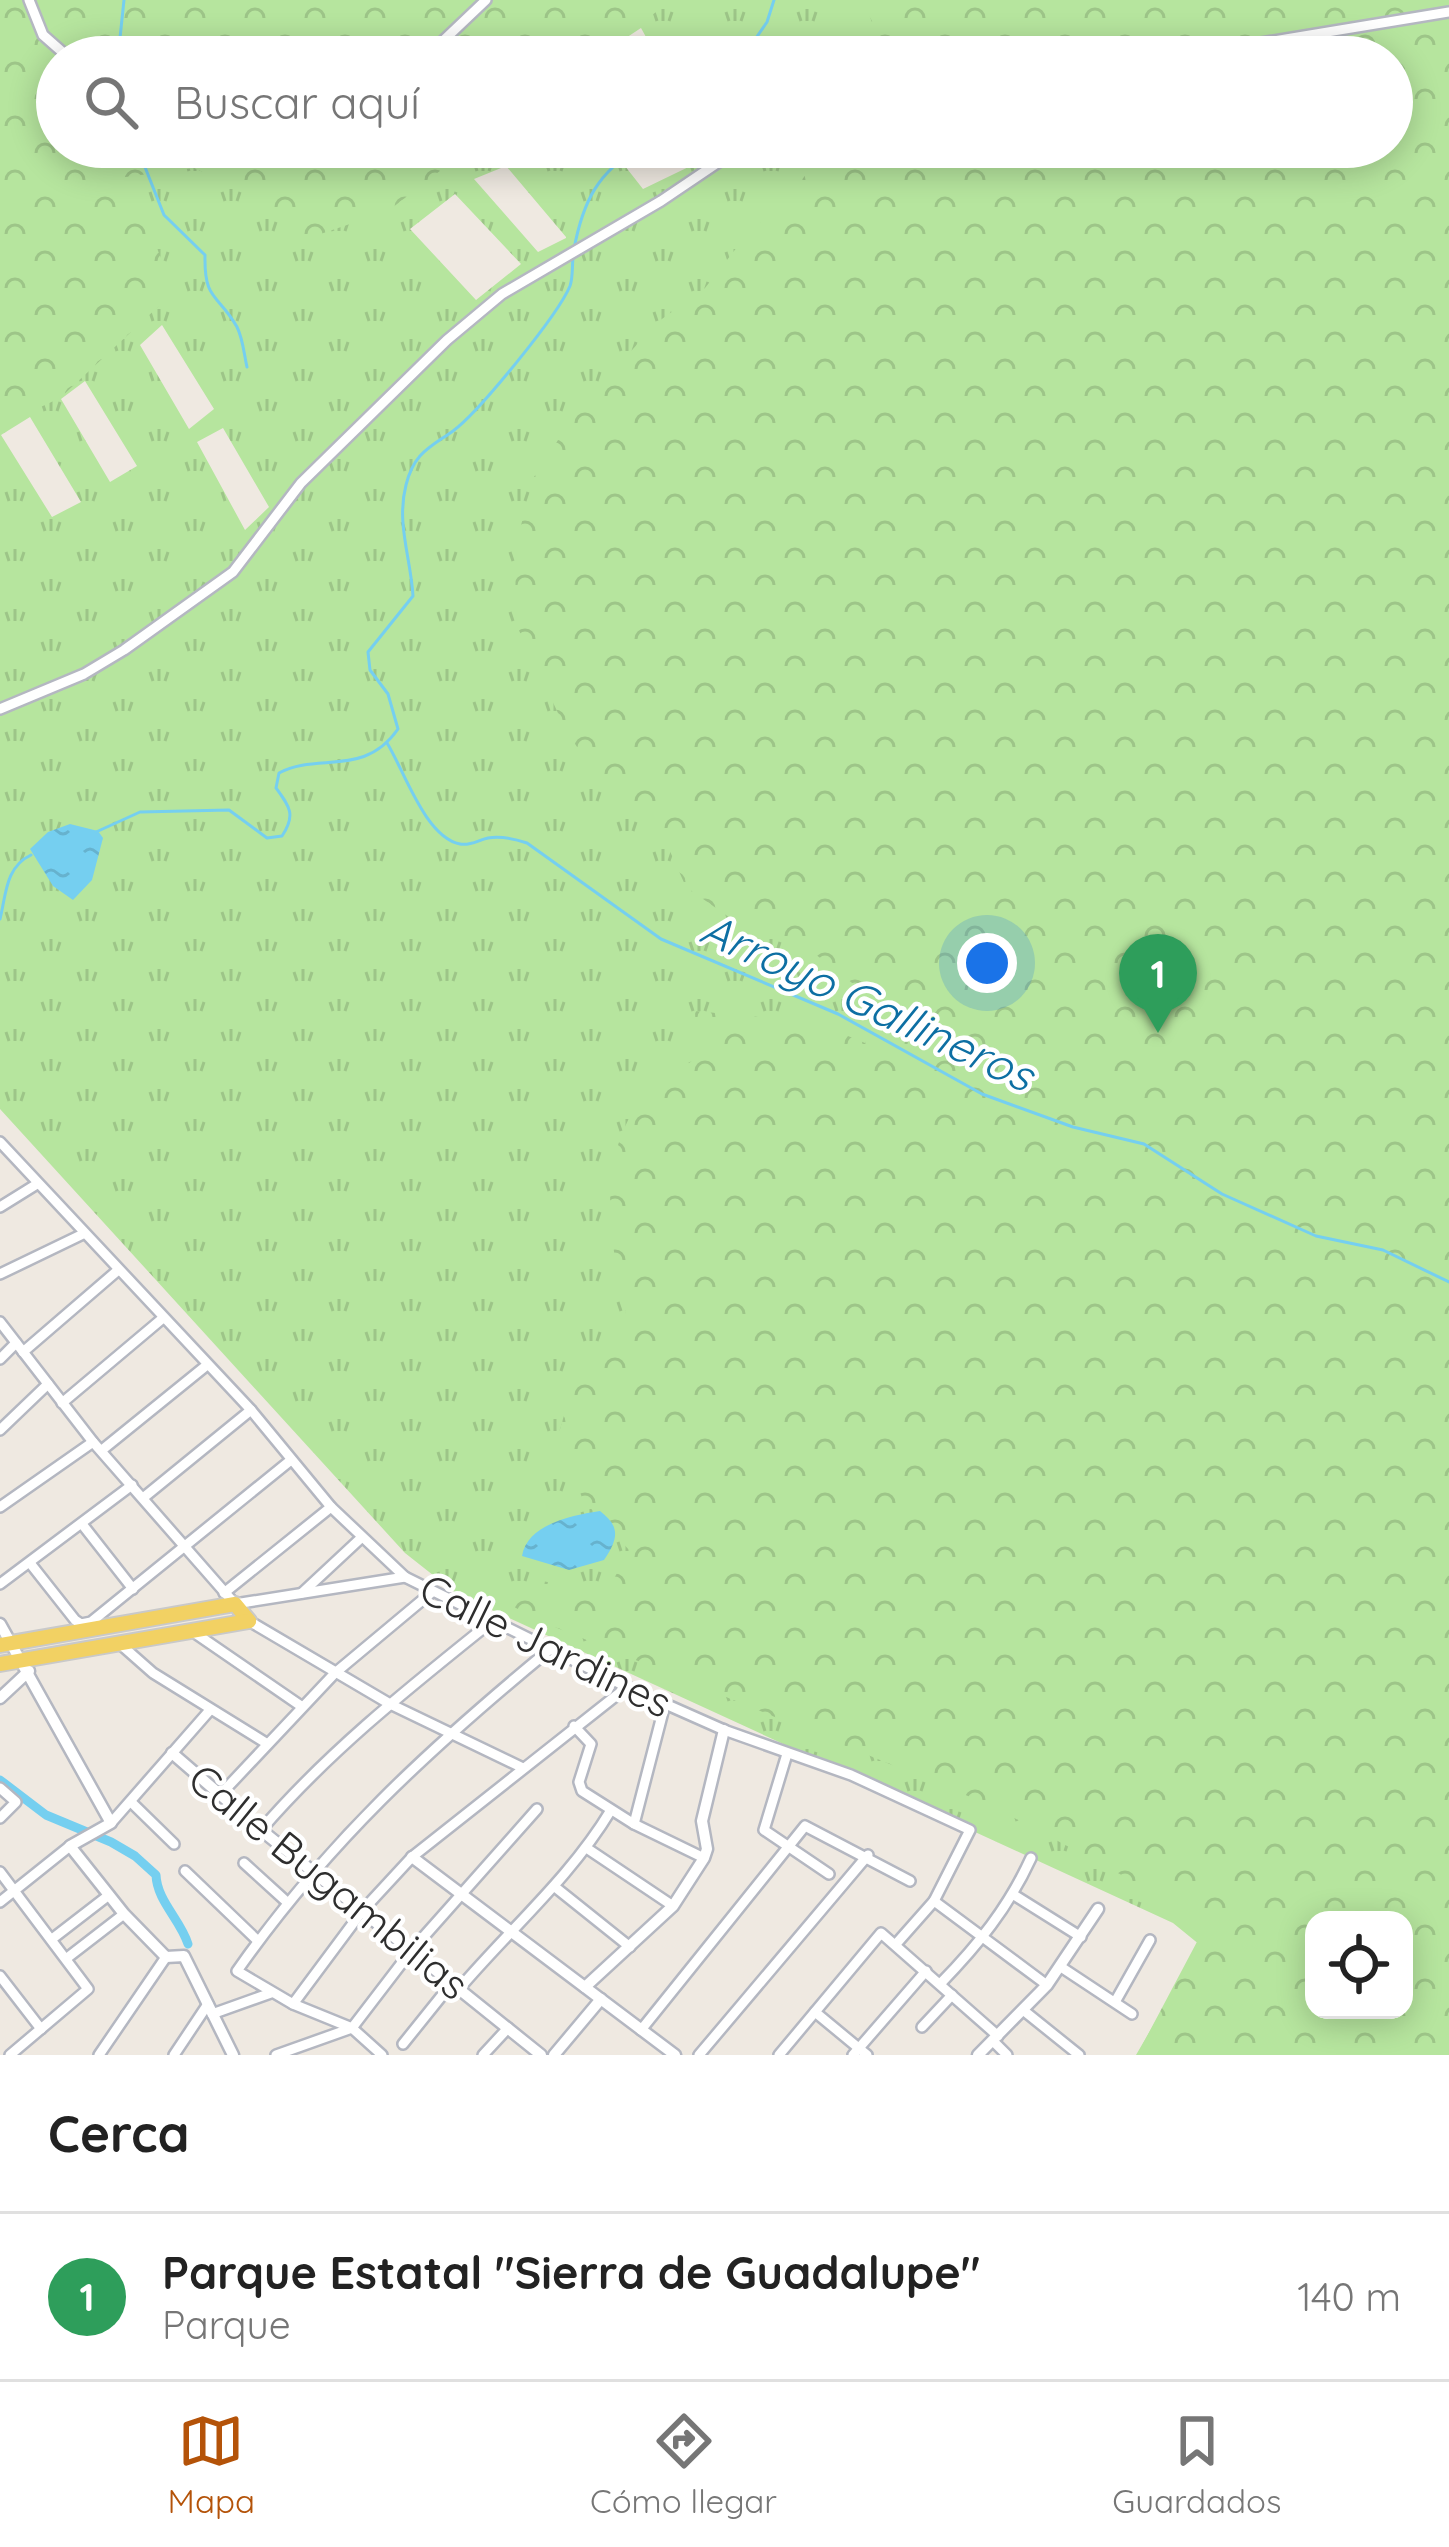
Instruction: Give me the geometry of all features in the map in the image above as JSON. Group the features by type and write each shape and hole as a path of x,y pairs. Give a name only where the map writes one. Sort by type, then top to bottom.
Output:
{"main road":[{"path":"6,1644 229,1599 249,1621"},
{"path":"0,1664 26,1666 119,1643 249,1621"}],"street":[{"path":"29,0 44,36"},
{"path":"448,36 486,0"},
{"path":"1303,36 1449,12"},
{"path":"0,709 84,674 232,572 301,483 502,294 709,168"},
{"name":"Calle Jardines","path":"0,1142 250,1410 331,1508 405,1577 627,1687 724,1730 850,1775 970,1830 934,1901"},
{"path":"0,1207 37,1184"},
{"path":"0,1274 83,1234"},
{"path":"0,1359 117,1271"},
{"path":"62,1403 163,1318"},
{"path":"0,1322 62,1403 229,1599"},
{"path":"0,1507 98,1446 207,1365"},
{"path":"0,1430 48,1384"},
{"path":"143,1498 250,1410"},
{"path":"30,1563 81,1624 91,1622 291,1460"},
{"path":"0,1584 132,1485"},
{"path":"229,1599 331,1508"},
{"path":"82,1524 133,1588"},
{"path":"302,1593 361,1538"},
{"path":"229,1599 405,1577"},
{"path":"220,1795 335,1673 432,1592"},
{"path":"249,1621 390,1704 521,1767"},
{"path":"261,1830 297,1788 491,1622"},
{"path":"0,1624 6,1644 26,1666 107,1826"},
{"path":"192,1631 302,1706"},
{"path":"119,1643 153,1673 266,1742"},
{"path":"382,2055 352,2028 293,2004 237,1971 313,1871 378,1799 548,1651"},
{"path":"0,1698 26,1666"},
{"path":"293,2004 363,1910 412,1857 627,1687"},
{"path":"634,1824 665,1703"},
{"path":"0,1902 84,1835 107,1826 210,1710"},
{"path":"574,1726 591,1744 579,1786 634,1824 704,1858"},
{"path":"585,1987 673,1906 704,1858 702,1821 724,1730"},
{"name":"Calle Bugambilias","path":"172,1753 541,2055"},
{"path":"788,1754 764,1830 829,1874"},
{"path":"0,1788 14,1798 14,1806 0,1818"},
{"path":"131,1802 174,1844"},
{"path":"276,2055 352,2028 411,1951 537,1809"},
{"path":"403,2044 555,1887 611,1810"},
{"path":"641,2030 806,1826 910,1881"},
{"path":"70,1846 124,1914 166,1957 184,1956 232,2055"},
{"path":"587,1849 673,1906"},
{"path":"699,2055 868,1855"},
{"path":"412,1857 641,2030 657,2050 675,2055"},
{"path":"940,1984 986,1936 1014,1895 1031,1858"},
{"path":"244,1863 288,1903"},
{"path":"185,1871 258,1941"},
{"path":"0,1872 88,1989 10,2055"},
{"path":"555,1887 630,1947"},
{"path":"52,1939 109,1895"},
{"path":"1014,1895 1081,1937"},
{"path":"896,1944 934,1901 1047,1985"},
{"path":"978,2055 1047,1985 1098,1909"},
{"path":"67,1958 124,1914"},
{"path":"779,2055 881,1933 952,1994 1007,2055"},
{"path":"1115,2002 1150,1940"},
{"path":"99,2055 166,1957"},
{"path":"1061,1967 1132,2014"},
{"path":"815,2012 860,2053 926,1971"},
{"path":"1,1978 41,2029"},
{"path":"173,2055 210,2009 271,1993"},
{"path":"922,2027 952,1994"},
{"path":"554,2055 601,1999"},
{"path":"1024,2010 1079,2055"},
{"path":"483,2055 508,2028"}],"green space":[{"path":"0,0 36,36 36,168 501,168 474,179 538,252 566,238 508,168 626,168 643,189 686,168 1413,168 1413,36 1449,0 1449,2055 1136,2055 1200,1945 1173,1923 457,1594 405,1553 0,1109","holes":["455,194 521,264 476,300 410,229","162,325 214,409 189,429 140,345","85,381 137,466 110,482 61,399","30,417 81,502 52,517 1,435","223,428 269,507 245,530 197,442"]},
{"path":"0,0 673,0 622,36 36,36 36,168 194,168 118,178 150,232 175,291 60,398 0,426"},
{"path":"544,0 1061,0 1074,36 645,36 641,28 629,36 553,36"},
{"path":"860,0 1449,0 1449,2055 1137,2055 1208,1921 990,1805 550,1625 488,1594 536,1580 606,1592 630,1551 583,1500 558,1436 577,1371 626,1314 610,1206 616,1153 638,1104 697,1057 695,1011 814,1022 865,1043 870,997 801,943 733,920 686,887 664,838 607,793 566,730 515,622 516,544 534,477 573,417 655,324 705,288 745,237 811,168 1413,168 1413,36 881,36"},
{"path":"194,168 444,168 388,211 303,240 271,203"}],"water":[{"path":"70,824 98,831 103,838 92,880 73,900 53,886 30,849 48,832"},
{"path":"600,1511 615,1534 604,1560 569,1570 522,1556 532,1536 542,1529"}],"waterway":[{"path":"120,36 124,0"},
{"path":"757,36 774,0"},
{"path":"145,168 164,215 205,255 210,289 237,327 247,367"},
{"path":"574,249 582,216 612,168"},
{"path":"96,832 140,812 229,810 267,838 282,836 290,817 276,788 279,773 371,754 398,729 388,694 370,670 368,652 413,596 403,513 409,474 424,452 480,405 534,340 570,286 573,258"},
{"name":"Arroyo Gallineros","path":"387,743 426,816 448,839 460,844 493,837 527,843 661,939 838,1014 982,1094 1073,1127 1144,1144 1222,1194 1316,1236 1383,1250 1449,1282"},
{"path":"0,919 11,874 31,855"},
{"path":"0,1780 46,1815 135,1856 156,1875 160,1893 188,1944"}],"place":[{"name":"Parque Estatal \"Sierra de Guadalupe\"","path":"1158,1033"}]}
